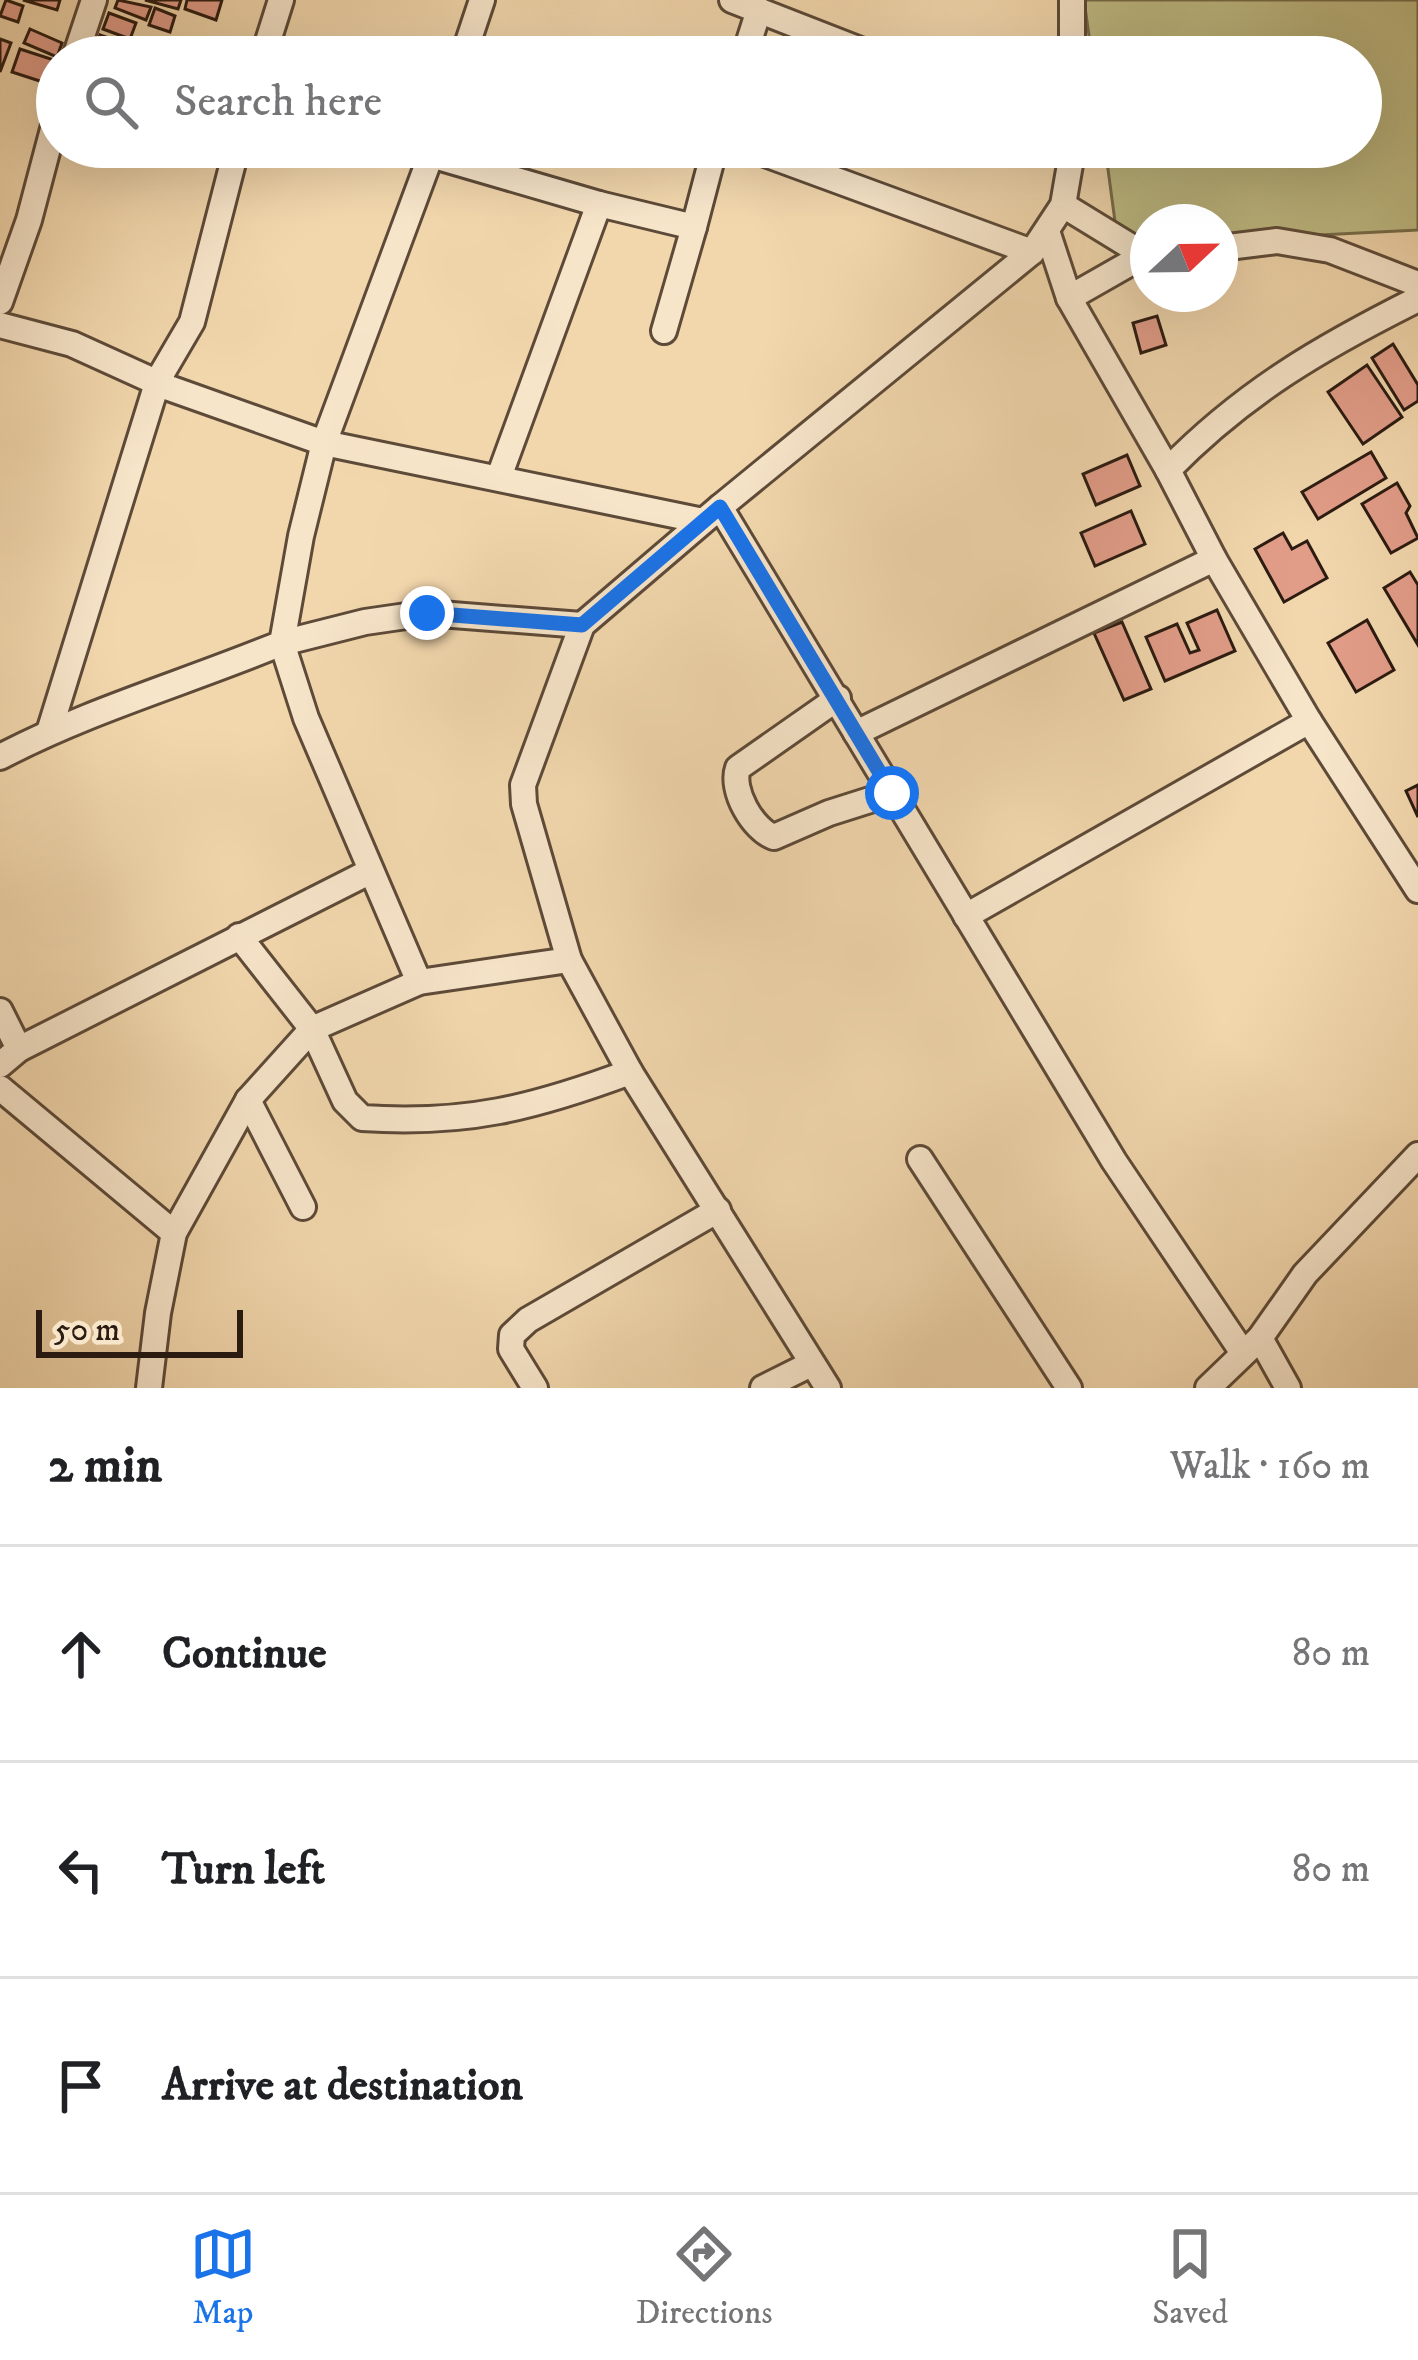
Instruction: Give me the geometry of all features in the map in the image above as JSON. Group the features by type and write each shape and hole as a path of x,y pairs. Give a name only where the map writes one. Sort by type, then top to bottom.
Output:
{"street":[{"path":"82,36 94,0"},
{"path":"270,36 281,0"},
{"path":"470,36 482,0"},
{"path":"732,0 825,36"},
{"path":"1072,0 1072,36"},
{"path":"751,36 759,10"},
{"path":"0,302 43,168"},
{"path":"49,732 158,380 192,322 232,168"},
{"path":"419,982 306,718 282,644 324,443 426,168"},
{"path":"486,168 599,204 694,227"},
{"path":"664,331 709,168"},
{"path":"810,168 1040,243 1214,559 1309,721 1418,890"},
{"path":"828,1388 630,1072 569,960 524,804 523,785 582,625 1040,243 1063,206 1069,168"},
{"path":"499,477 599,204"},
{"path":"1063,206 1130,245"},
{"path":"1238,246 1277,241 1330,250 1418,284"},
{"path":"1069,298 1130,263"},
{"path":"1168,470 1246,398 1358,329 1418,299"},
{"path":"0,325 72,344 169,388 324,443 712,514 838,698 1114,1161 1288,1388"},
{"path":"856,733 1214,559"},
{"path":"0,758 49,732 282,644 365,622 427,613 582,625"},
{"path":"838,698 738,768 735,788 761,831 774,837 892,793"},
{"path":"966,916 1309,721"},
{"path":"0,1011 9,1057 371,871"},
{"path":"239,936 312,1030 345,1100 362,1118 458,1120 545,1104 630,1072"},
{"path":"149,1388 174,1233 248,1100 312,1030 419,982 569,960"},
{"path":"0,1088 174,1233"},
{"path":"248,1100 303,1208"},
{"path":"1208,1388 1251,1345 1305,1274 1418,1155"},
{"path":"920,1159 1069,1388"},
{"path":"535,1388 511,1348 512,1334 528,1320 718,1210"},
{"path":"763,1388 812,1364"}],"shaded area":[{"path":"1084,0 1418,0 1418,230 1238,239 1238,204 1130,204 1130,244 1118,244 1108,168 1382,168 1382,36 1089,36"}],"building":[{"path":"6,0 23,6 18,22 0,16"},
{"path":"23,0 60,0 57,10"},
{"path":"118,0 151,7 146,20 115,8"},
{"path":"145,0 181,0 178,9"},
{"path":"187,0 222,0 216,20 185,9"},
{"path":"155,8 175,16 170,32 149,25"},
{"path":"109,13 136,23 131,36 103,29"},
{"path":"30,29 46,36 36,36 36,48 24,43"},
{"path":"0,39 11,43 0,72"},
{"path":"20,49 36,54 36,80 12,72"},
{"path":"1157,316 1166,345 1141,353 1133,323"},
{"path":"1393,344 1418,385 1418,401 1404,410 1372,358"},
{"path":"1367,365 1402,417 1363,444 1328,392"},
{"path":"1371,452 1386,478 1318,519 1302,492"},
{"path":"1127,455 1140,486 1096,505 1083,474"},
{"path":"1397,483 1410,506 1406,513 1418,538 1391,553 1362,504"},
{"path":"1131,511 1145,544 1095,566 1081,533"},
{"path":"1283,533 1292,549 1307,541 1327,578 1284,602 1255,549"},
{"path":"1410,572 1418,585 1418,645 1384,588"},
{"path":"1217,610 1235,651 1165,681 1146,637 1177,624 1190,653 1199,650 1187,623"},
{"path":"1367,620 1394,670 1356,692 1328,643"},
{"path":"1122,622 1151,689 1124,700 1094,633"},
{"path":"1418,785 1418,817 1406,791"}],"route":[{"path":"427,613 582,625 720,507 892,793"}]}
